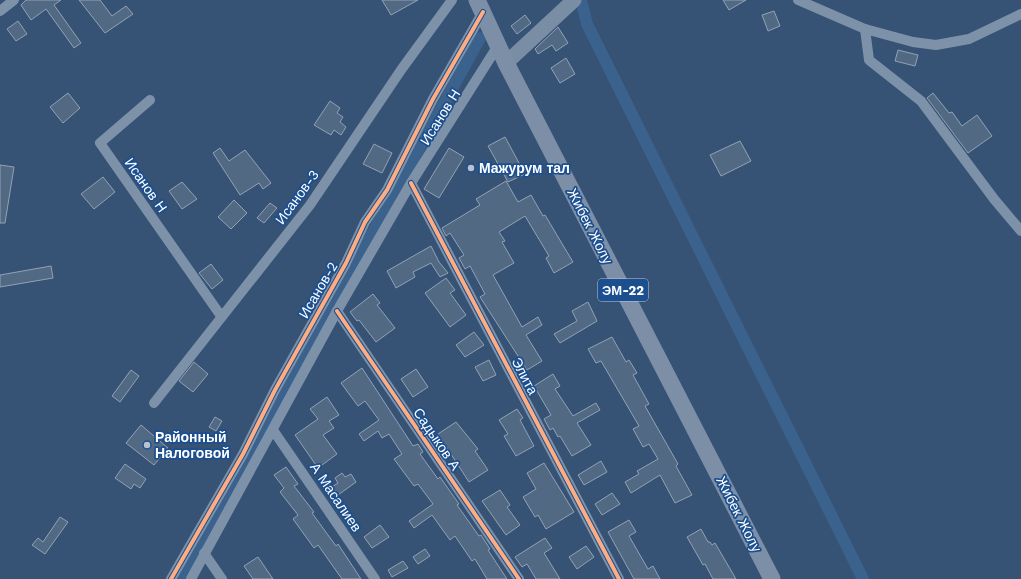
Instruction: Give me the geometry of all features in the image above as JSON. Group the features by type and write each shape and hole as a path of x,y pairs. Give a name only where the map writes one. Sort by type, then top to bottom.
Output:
{"main road":[{"name":"Жибек Жолу","path":"480,6 499,44 506,63 772,579"}],"street":[{"path":"0,11 14,0"},
{"name":"Исанов-3","path":"154,403 310,205 401,70 452,0"},
{"path":"506,63 574,0"},
{"path":"798,0 865,30 913,42 936,45 970,39 1021,14"},
{"name":"Исанов-2","path":"171,579 243,454 279,383 346,263 365,222 387,190 480,6"},
{"path":"865,30 869,60 921,101 994,199 1021,231"},
{"name":"Исанов Н","path":"191,579 337,311 411,183 499,44"},
{"name":"Исанов Н","path":"150,100 100,143 222,316"},
{"name":"Элита","path":"411,183 619,579"},
{"name":"Садыков А","path":"337,311 520,579"},
{"name":"А Масалиев","path":"273,430 375,579"},
{"path":"204,553 222,579"}],"building":[{"path":"26,0 61,0 54,5 81,43 74,48 46,9 31,20 21,5"},
{"path":"79,0 100,0 112,16 126,6 133,14 105,33"},
{"path":"382,0 418,0 391,15"},
{"path":"723,0 746,0 729,10"},
{"path":"774,11 780,26 768,31 762,15"},
{"path":"525,15 531,23 517,34 511,26"},
{"path":"18,21 27,34 16,41 7,29"},
{"path":"558,27 568,43 556,51 552,45 538,54 535,49"},
{"path":"898,50 918,55 915,66 895,61"},
{"path":"566,58 575,74 560,83 551,68"},
{"path":"68,93 80,108 63,123 50,107"},
{"path":"933,93 949,113 952,112 962,126 977,115 992,136 968,153 927,98"},
{"path":"330,101 340,108 337,113 343,117 340,122 346,127 341,135 334,130 331,135 314,125"},
{"path":"505,137 525,174 508,182 488,146"},
{"path":"740,141 751,161 721,176 710,155"},
{"path":"374,144 392,153 382,173 363,164"},
{"path":"220,148 229,161 245,150 271,183 263,189 259,183 240,195 213,153"},
{"path":"449,148 464,157 439,198 424,189"},
{"path":"0,165 14,167 5,223 0,223"},
{"path":"103,177 115,192 94,209 81,194"},
{"path":"506,181 518,202 531,195 543,216 545,215 573,262 554,273 546,258 549,256 525,216 499,232 505,241 502,242 514,263 493,275 522,327 538,317 542,325 526,335 542,361 527,370 480,297 485,294 470,266 465,269 459,258 464,255 450,233 446,236 442,228 480,205 476,199"},
{"path":"182,182 197,199 182,209 169,191"},
{"path":"234,200 247,213 231,229 218,217"},
{"path":"270,203 277,208 264,223 257,218"},
{"path":"431,246 439,262 448,273 440,277 431,263 413,272 415,277 396,288 387,271"},
{"path":"211,264 223,280 212,289 199,273"},
{"path":"51,266 53,278 0,287 0,275"},
{"path":"446,278 455,290 450,293 466,315 450,327 425,293"},
{"path":"373,294 380,303 377,305 395,328 376,342 359,320 357,321 350,312"},
{"path":"588,302 597,321 560,343 554,334 577,321 572,311"},
{"path":"474,332 484,345 465,357 456,345"},
{"path":"612,337 626,362 629,360 637,373 633,375 649,404 645,406 678,464 676,466 692,495 675,503 660,475 631,493 625,482 639,474 637,471 658,459 649,444 643,447 633,429 639,426 601,361 596,363 588,349"},
{"path":"489,360 496,375 483,381 475,367"},
{"path":"194,362 208,374 193,392 179,381"},
{"path":"362,368 413,446 418,444 423,452 420,454 438,479 440,477 459,504 457,505 479,536 481,535 490,549 488,550 507,579 487,579 475,559 472,561 455,536 450,540 432,515 414,528 409,521 433,504 418,484 414,486 394,459 402,454 389,434 382,438 378,431 364,441 359,434 379,420 365,401 358,406 341,383"},
{"path":"416,369 428,387 413,397 401,379"},
{"path":"131,370 139,376 120,402 112,396"},
{"path":"553,374 560,386 555,389 573,416 596,403 600,410 577,423 591,445 572,456 560,436 558,437 553,428 550,430 544,419 551,415 534,386"},
{"path":"327,397 339,415 329,421 334,428 323,435 337,454 318,468 295,435 318,419 310,409"},
{"path":"517,409 523,418 520,420 534,446 516,456 504,436 508,434 499,420"},
{"path":"215,417 222,421 216,431 209,427"},
{"path":"456,422 478,449 475,451 488,470 469,482 438,434"},
{"name":"Районный Налоговой","path":"141,425 168,448 154,465 126,443"},
{"path":"601,461 607,472 584,485 578,475"},
{"path":"544,463 574,512 546,529 538,515 535,517 523,497 536,489 527,473"},
{"path":"125,464 146,479 140,488 134,484 131,489 115,478"},
{"path":"286,467 298,484 294,486 314,512 312,513 336,546 338,544 361,579 342,579 318,545 314,548 293,519 298,515 280,492 284,488 274,475"},
{"path":"342,473 345,477 351,474 356,482 338,495 332,487 338,483 335,478"},
{"path":"500,490 510,505 507,507 520,525 506,535 482,501"},
{"path":"612,493 620,504 602,515 595,504"},
{"path":"60,517 68,522 45,554 32,545 38,538 43,542"},
{"path":"629,520 636,532 629,536 648,569 653,566 660,579 634,579 608,532"},
{"path":"380,525 389,537 372,548 364,537"},
{"path":"701,529 708,542 712,545 715,543 736,579 713,579 705,564 703,565 687,537"},
{"path":"545,538 552,548 544,553 560,579 536,579 527,564 522,567 515,557"},
{"path":"586,546 594,557 577,569 569,557"},
{"path":"425,549 430,556 418,564 413,557"},
{"path":"258,557 273,579 253,579 244,566"},
{"path":"403,561 408,568 392,577 388,570"}],"waterway":[{"path":"582,4 587,24 863,579"},
{"path":"182,579 480,38"}],"cycle path":[{"path":"171,579 243,454 275,390 346,263 365,222 387,190 433,99 483,12"},
{"path":"411,183 619,579"},
{"path":"337,311 519,579"}],"place":[{"name":"Мажурум тал","path":"471,168"},
{"name":"Районный Налоговой","path":"147,445"}]}
